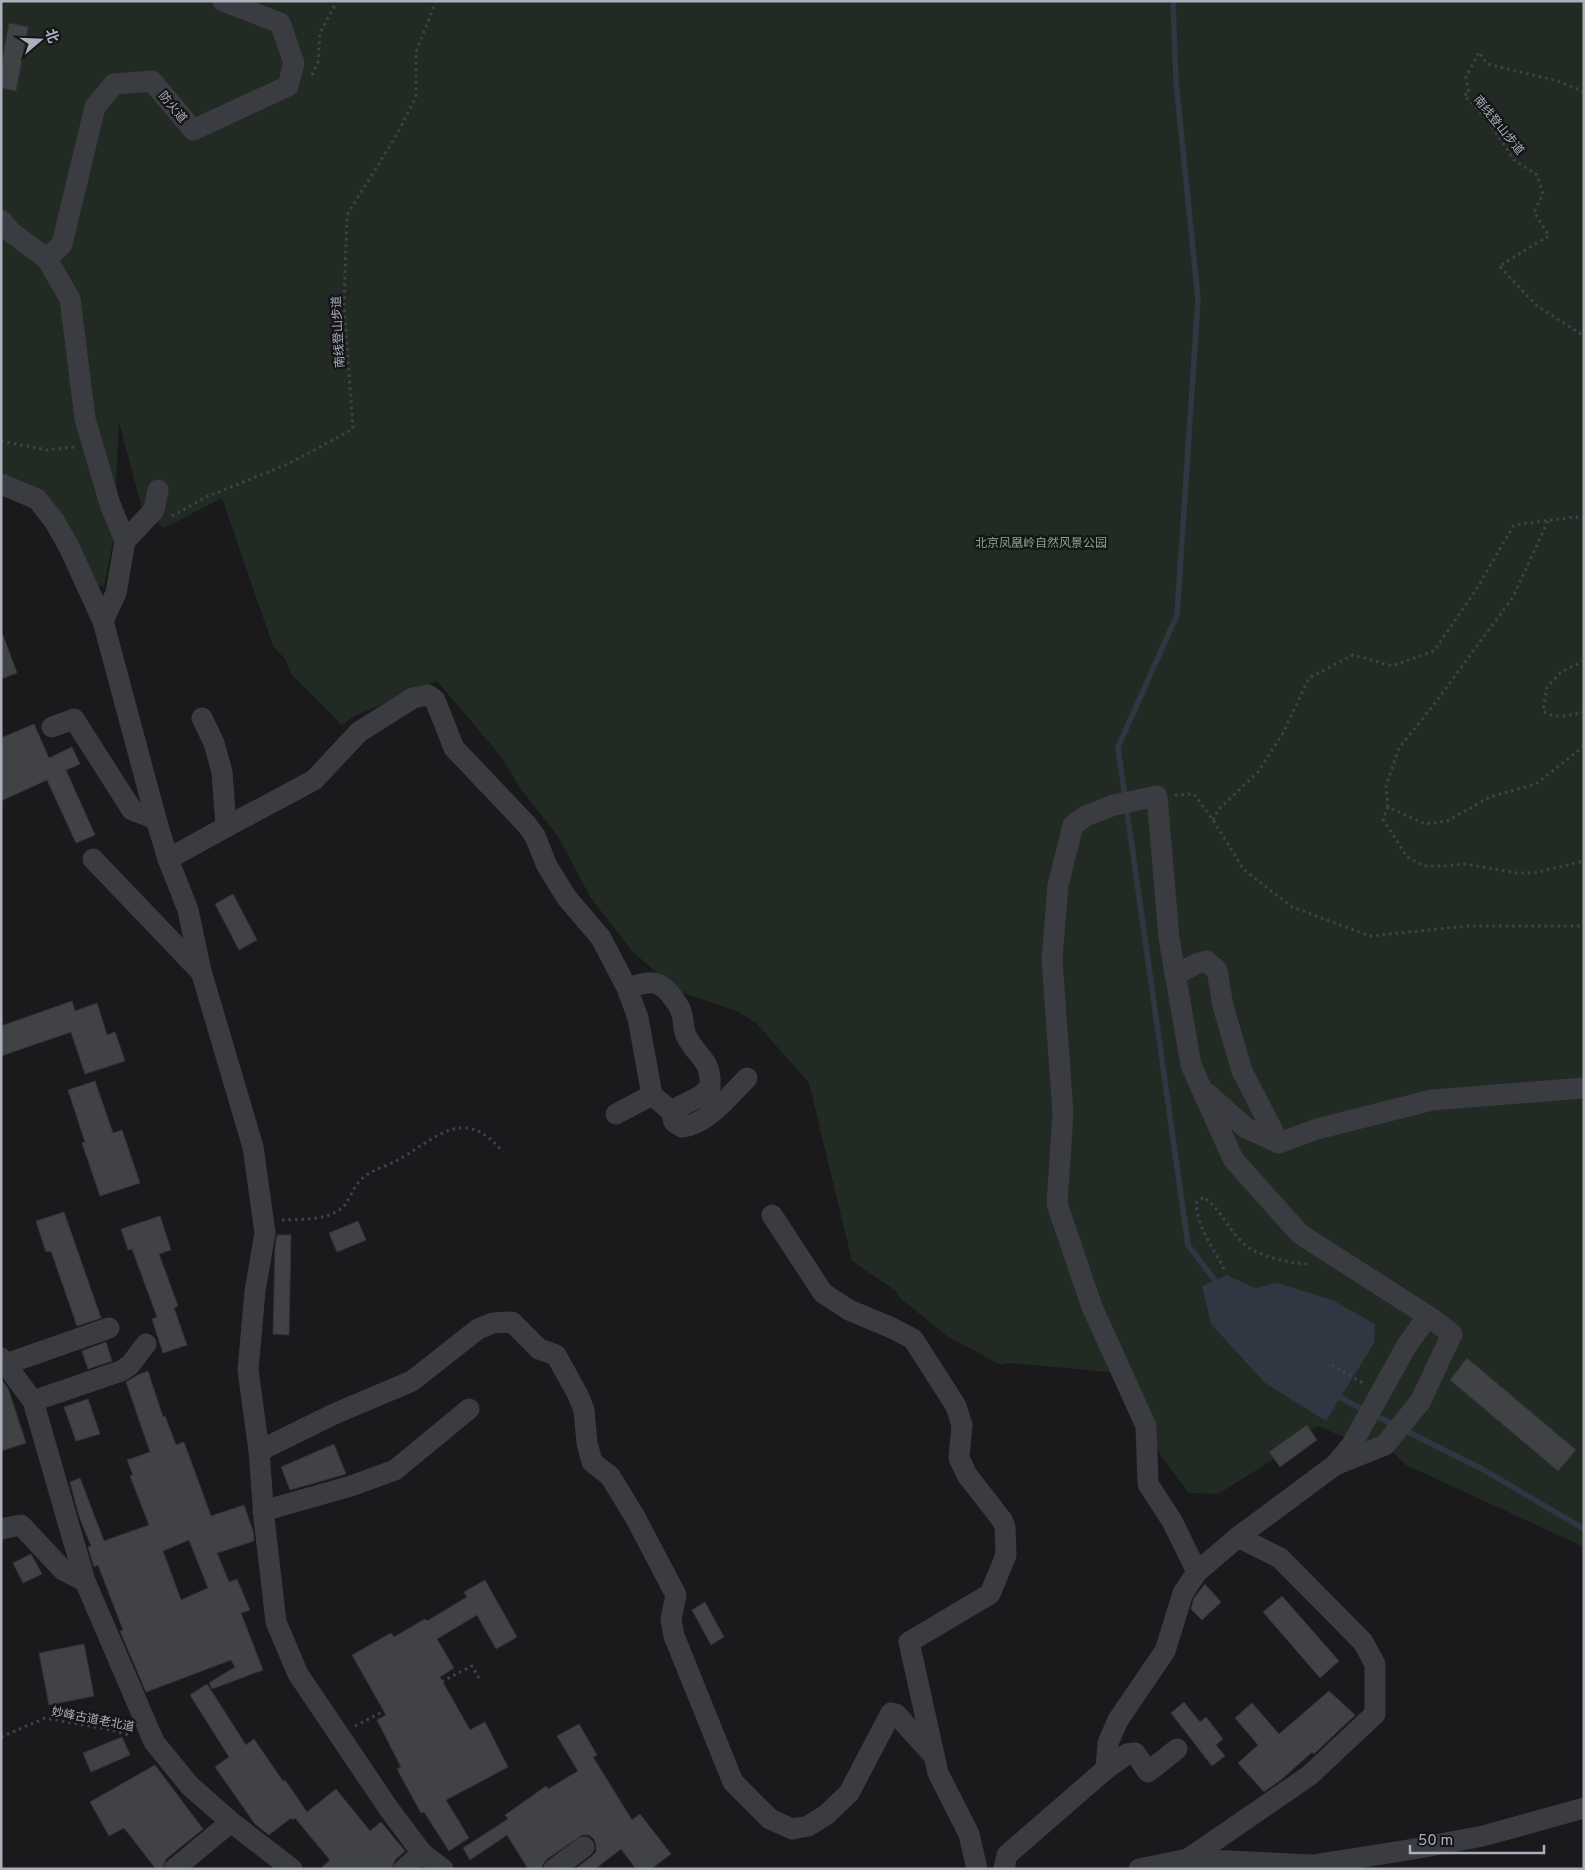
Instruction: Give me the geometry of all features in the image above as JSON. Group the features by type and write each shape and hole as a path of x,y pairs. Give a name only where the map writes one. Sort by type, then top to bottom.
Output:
{"street":[{"path":"223,1 280,23 294,62 290,77"},
{"name":"防火道","path":"47,259 62,244 95,107 114,84 152,81 193,130 288,86 290,77"},
{"path":"1,220 10,232 47,259 70,299 85,420 110,504 125,541 116,594 103,621"},
{"path":"1,484 37,499 55,522 69,547 103,621 156,819 168,860 188,910 201,971 253,1147 265,1233 255,1291 248,1370 259,1451 263,1510 276,1622 298,1674 389,1809 422,1853 443,1869"},
{"path":"125,541 154,510 158,490"},
{"path":"168,860 314,780 359,732 412,698 428,695 435,700 454,748 527,825 547,866 567,898 601,938 627,988 638,1018 652,1094 671,1111 674,1122 682,1127 690,1126 704,1119 747,1078"},
{"path":"202,718 214,743 222,772 226,827"},
{"path":"52,727 74,719 132,810 156,819"},
{"path":"1106,1769 1108,1743 1118,1720 1165,1651 1183,1593 1196,1572 1238,1537 1336,1465 1385,1445 1420,1402 1452,1334 1428,1316 1300,1234 1233,1159 1191,1065 1148,798 1114,805 1086,816 1073,825 1058,885 1052,958 1063,1113 1057,1204 1092,1307 1146,1426 1148,1484 1172,1521 1196,1572"},
{"path":"93,859 201,971"},
{"path":"1176,975 1196,964 1206,961 1217,970 1223,1006 1242,1071 1279,1143"},
{"path":"627,988 650,982 662,984 682,1012 686,1036 706,1062 710,1074 710,1088 699,1097 671,1111"},
{"path":"1199,1082 1213,1100 1246,1128 1279,1143 1317,1129 1432,1100 1584,1088"},
{"path":"616,1114 652,1094"},
{"path":"772,1215 823,1293 849,1310 892,1328 912,1339 956,1406 962,1425 959,1458 967,1476 1002,1520 1005,1527 1006,1555 990,1594 908,1642 938,1773 968,1834 977,1869"},
{"path":"1336,1465 1351,1446 1408,1345 1428,1316"},
{"path":"259,1451 334,1414 412,1381 478,1329 493,1323 512,1322 540,1349 556,1355 584,1410 587,1443 592,1462 610,1476 670,1581 676,1595 671,1619 674,1636 733,1782 770,1819 792,1829 808,1826 826,1815 849,1793 891,1713 896,1714 934,1756"},
{"path":"109,1328 4,1361 33,1401 85,1581 154,1742 190,1786 231,1822 292,1869"},
{"path":"33,1401 121,1371 130,1365 146,1344"},
{"path":"263,1510 360,1483 395,1470 469,1409"},
{"path":"1,1529 21,1525 63,1570 85,1581"},
{"path":"1188,1864 1310,1774 1375,1714 1375,1664 1363,1642 1280,1558 1238,1537"},
{"path":"1004,1869 1007,1855 1106,1769 1127,1754 1136,1753 1148,1772 1177,1749"},
{"path":"1139,1869 1188,1864 1313,1865 1483,1836 1584,1808"},
{"path":"174,1869 231,1822"},
{"path":"554,1869 584,1847"},
{"path":"404,1869 422,1853"}],"path":[{"path":"290,77 309,82 318,62 320,33 337,1"},
{"name":"南线登山步道","path":"171,517 204,498 288,464 353,429 344,303 347,215 396,136 416,97 416,52 436,1"},
{"name":"南线登山步道","path":"1584,92 1558,81 1487,64 1479,52 1466,77 1470,93 1464,95 1487,119 1514,160 1537,175 1543,194 1534,212 1549,236 1499,266 1536,305 1584,336"},
{"path":"1,441 48,450 92,443"},
{"path":"1213,820 1218,810 1258,772 1283,733 1309,678 1353,655 1392,666 1434,651 1476,590 1514,525 1574,517 1584,518"},
{"path":"1549,521 1513,597 1435,704 1399,748 1386,786 1388,807 1383,819 1407,857 1424,866 1465,864 1517,873 1534,873 1584,861"},
{"path":"1584,661 1561,672 1547,687 1542,711 1549,716 1568,716 1584,712"},
{"path":"1388,807 1425,824 1447,821 1490,797 1536,784 1584,746"},
{"path":"1148,798 1194,794 1213,820 1244,870 1292,907 1370,936 1468,926 1584,926"},
{"path":"264,1221 318,1218 343,1208 353,1189 363,1178 397,1161 426,1142 456,1126 473,1129 492,1139 503,1152"},
{"path":"1224,1269 1202,1229 1196,1207 1197,1202 1204,1197 1214,1205 1245,1245 1266,1256 1302,1264 1312,1264"},
{"path":"1332,1365 1381,1393"},
{"path":"339,1735 472,1666 478,1678"},
{"name":"妙峰古道老北道","path":"1,1737 45,1718 106,1729 154,1742"}],"green space":[{"name":"北京凤凰岭自然风景公园","path":"1,1 1584,1 1584,1547 1406,1465 1385,1445 1364,1446 1318,1426 1294,1441 1271,1461 1218,1494 1189,1493 1159,1453 1129,1388 1119,1373 1011,1363 1001,1365 947,1336 901,1299 896,1291 852,1261 809,1083 756,1023 739,1012 678,991 632,951 591,898 557,835 521,789 499,754 437,681 354,716 342,725 292,675 285,659 273,646 222,498 164,528 142,509 119,422 113,542 104,586 91,584 72,542 1,479"}],"shaded area":[{"path":"1227,1275 1255,1288 1277,1283 1332,1300 1375,1324 1374,1343 1326,1421 1265,1383 1211,1324 1202,1286"}],"building":[{"path":"9,23 28,27 16,91 1,88 1,66"},
{"path":"1,635 3,635 17,673 1,679"},
{"path":"34,724 49,758 72,747 80,764 66,770 95,835 76,843 47,780 1,801 1,738"},
{"path":"233,894 257,940 239,950 215,904"},
{"path":"72,1001 75,1011 97,1003 107,1035 115,1032 125,1061 85,1074 71,1032 1,1056 1,1026"},
{"path":"95,1081 113,1133 122,1130 140,1183 100,1196 82,1143 85,1142 68,1090"},
{"path":"64,1212 101,1318 77,1326 51,1251 46,1252 36,1221"},
{"path":"160,1216 171,1250 159,1254 178,1306 174,1308 187,1345 163,1353 152,1319 157,1317 132,1249 128,1250 121,1229"},
{"path":"358,1221 366,1240 337,1252 329,1233"},
{"path":"277,1235 291,1235 289,1335 273,1334"},
{"path":"106,1342 112,1361 88,1369 82,1351"},
{"path":"1467,1358 1576,1450 1558,1471 1450,1380"},
{"path":"148,1371 163,1417 165,1416 176,1445 184,1442 211,1516 244,1505 253,1531 254,1541 217,1553 229,1582 237,1579 250,1610 241,1613 263,1670 212,1689 209,1683 235,1667 231,1660 146,1692 120,1631 123,1630 98,1565 94,1567 88,1547 91,1546 79,1516 70,1482 80,1478 104,1541 149,1525 130,1476 133,1475 127,1460 150,1452 126,1382","holes":["189,1540 208,1588 181,1600 163,1551"]},
{"path":"1,1379 8,1388 26,1443 1,1451"},
{"path":"88,1399 100,1434 76,1441 64,1407"},
{"path":"1307,1425 1317,1440 1280,1467 1269,1452"},
{"path":"334,1444 346,1474 290,1490 281,1467"},
{"path":"31,1554 42,1574 23,1583 13,1563"},
{"path":"485,1580 517,1637 496,1649 477,1615 437,1639 454,1668 440,1677 470,1730 485,1722 508,1767 446,1800 469,1838 449,1851 424,1812 421,1813 397,1769 401,1767 377,1720 386,1715 352,1655 391,1633 394,1637 425,1619 427,1621 467,1597 464,1592"},
{"path":"1205,1584 1221,1602 1202,1620 1191,1609 1194,1598"},
{"path":"1282,1596 1339,1661 1320,1678 1263,1612"},
{"path":"705,1602 724,1637 711,1645 692,1610"},
{"path":"84,1644 94,1696 49,1705 39,1653"},
{"path":"207,1684 246,1745 254,1739 307,1812 336,1789 370,1831 381,1822 405,1851 395,1860 392,1869 320,1869 330,1860 295,1818 292,1820 291,1818 269,1835 255,1824 215,1767 229,1757 190,1695"},
{"path":"1329,1691 1355,1715 1314,1754 1312,1752 1282,1779 1264,1792 1238,1763 1258,1745 1235,1718 1252,1703 1279,1734"},
{"path":"1184,1702 1200,1722 1206,1717 1223,1739 1216,1745 1225,1756 1212,1766 1171,1713"},
{"path":"579,1724 597,1755 593,1757 632,1820 640,1814 671,1854 651,1869 636,1869 621,1849 595,1869 575,1869 596,1852 594,1839 589,1835 582,1835 547,1859 542,1869 528,1869 507,1835 470,1860 463,1848 508,1819 505,1815 546,1786 548,1789 578,1771 557,1736"},
{"path":"122,1737 130,1755 91,1772 83,1753"},
{"path":"155,1765 203,1829 166,1859 162,1869 156,1869 124,1828 109,1836 90,1802"}],"waterway":[{"path":"1173,1 1176,81 1198,299 1177,615 1118,747 1188,1245 1220,1287"},
{"path":"1335,1395 1396,1426"},
{"path":"1404,1430 1484,1470 1584,1529"}]}
